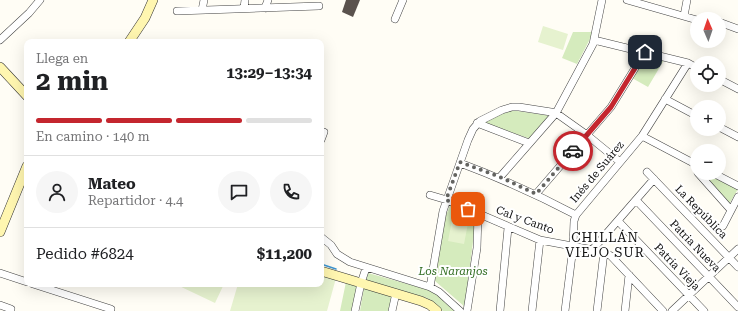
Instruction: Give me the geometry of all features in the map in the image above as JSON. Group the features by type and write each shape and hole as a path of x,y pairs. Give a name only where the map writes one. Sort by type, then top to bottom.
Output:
{"street":[{"path":"0,40 29,13 40,0"},
{"path":"131,39 145,18 153,0"},
{"path":"202,10 204,0"},
{"path":"244,8 245,0"},
{"path":"265,8 268,0"},
{"path":"395,19 403,0"},
{"path":"500,177 556,113 587,57 594,40 602,0"},
{"path":"627,0 644,2 690,18"},
{"path":"684,16 687,0"},
{"path":"177,11 265,8 310,3 319,6"},
{"path":"726,25 738,29"},
{"path":"594,40 688,63"},
{"path":"536,194 611,107 645,52"},
{"name":"Inés de Suárez","path":"565,311 573,247 574,221 576,215 642,136 688,63"},
{"path":"0,67 24,93"},
{"path":"726,83 738,89"},
{"path":"665,99 690,112"},
{"path":"430,287 446,200 468,140 477,123 492,114 512,107 556,113 587,135 620,162"},
{"path":"477,123 529,143"},
{"path":"726,131 738,137"},
{"path":"642,136 690,161"},
{"path":"683,157 690,164"},
{"path":"460,162 500,177 576,215"},
{"name":"La República","path":"648,172 738,267"},
{"path":"0,232 24,173"},
{"path":"593,249 654,180"},
{"path":"705,180 730,210"},
{"path":"726,180 738,186"},
{"name":"Cal y Canto","path":"430,195 446,200 508,228 540,240 604,252 611,256 656,307 663,311"},
{"path":"723,226 738,197"},
{"name":"Patria Nueva","path":"636,200 738,307"},
{"path":"467,311 477,248 478,214"},
{"name":"Patria Vieja","path":"618,221 704,311"},
{"path":"500,311 508,228"},
{"path":"324,239 344,260 430,287 439,292 460,311"},
{"path":"532,311 540,240"},
{"path":"672,311 738,250"},
{"path":"597,311 604,252"},
{"path":"356,311 361,283 366,268"},
{"path":"324,272 396,293 437,311"},
{"path":"0,273 24,281"},
{"path":"625,311 629,275"},
{"path":"42,287 111,309"},
{"path":"392,311 396,293"},
{"path":"0,305 11,309"}],"green space":[{"path":"543,26 568,34 563,50 538,42"},
{"path":"573,32 592,32 591,37 577,64 562,58"},
{"path":"645,56 664,60 648,87 632,78"},
{"path":"510,111 551,116 531,139 484,123"},
{"path":"704,180 719,180 738,189 728,206"},
{"name":"Los Naranjos","path":"450,205 476,217 465,307 435,281 445,218"},
{"path":"453,215 469,218 464,244 448,241"},
{"path":"368,273 436,292 456,311 443,311 427,298 366,282"},
{"path":"324,275 336,278 327,311 230,311 237,287 324,287"},
{"path":"346,282 359,285 354,311 340,311"},
{"path":"181,287 223,287 215,303"},
{"path":"364,287 393,296 390,311 360,311"}],"building":[{"path":"346,0 360,0 353,17 342,12"}],"waterway":[{"path":"324,265 336,269"}],"way so far":[{"path":"468,209 446,200 460,162 500,177 536,194 573,151"}],"district":[{"name":"CHILLÁN VIEJO SUR","path":"605,244"}],"route":[{"path":"573,151 611,107 645,52"}]}
